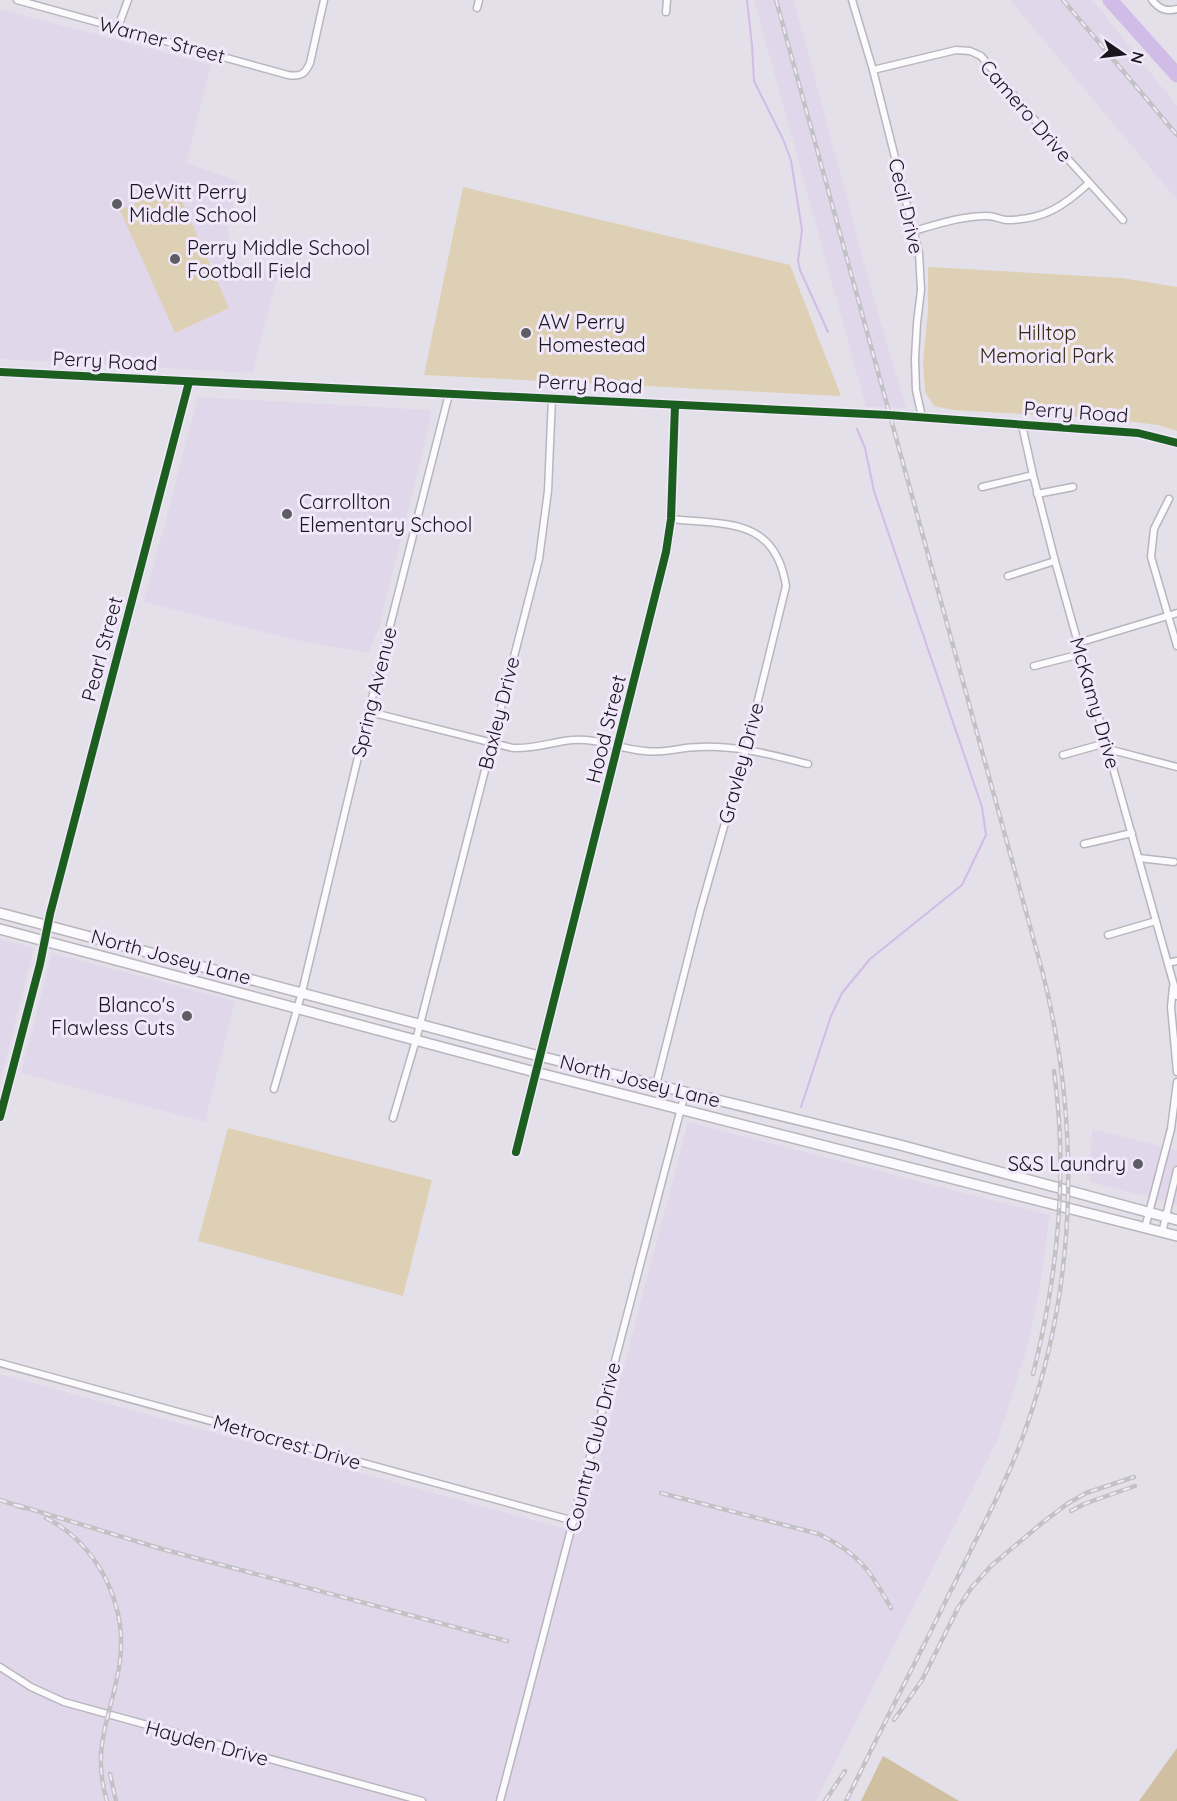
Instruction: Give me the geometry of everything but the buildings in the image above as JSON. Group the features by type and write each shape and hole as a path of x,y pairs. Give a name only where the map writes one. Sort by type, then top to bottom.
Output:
{"main road":[{"name":"North Josey Lane","path":"0,913 539,1056 896,1144 1177,1220"},
{"name":"North Josey Lane","path":"0,929 535,1072 1177,1236"}],"street":[{"name":"Warner Street","path":"17,0 298,76 305,73 310,63 324,0"},
{"path":"118,27 128,0"},
{"path":"477,8 479,0"},
{"path":"666,12 667,0"},
{"name":"Cecil Drive","path":"852,0 873,70 919,253 921,290 916,323 915,359 916,390 922,417"},
{"path":"1152,0 1164,10 1177,9"},
{"name":"Camero Drive","path":"873,70 956,50 970,51 981,56 1123,220"},
{"path":"914,231 953,220 989,216 1003,220 1021,219 1053,212 1070,201 1089,183"},
{"name":"Perry Road","path":"0,372 922,417 1138,434 1177,443"},
{"name":"Pearl Street","path":"0,1117 189,381"},
{"name":"Spring Avenue","path":"274,1089 302,992 317,922 449,393"},
{"name":"Baxley Drive","path":"393,1118 416,1040 539,559 548,491 552,398"},
{"name":"Hood Street","path":"516,1152 666,552 671,519 675,405"},
{"name":"McKamy Drive","path":"1022,425 1055,561 1168,963 1175,980 1177,996"},
{"path":"982,487 1033,476"},
{"path":"1037,494 1073,487"},
{"path":"1169,499 1154,529 1151,557 1177,646"},
{"name":"Gravley Drive","path":"656,1085 700,911 746,749 786,586 783,569 769,544 759,535 746,528 671,519"},
{"path":"1008,576 1055,561"},
{"path":"1078,643 1177,613"},
{"path":"1034,666 1081,654"},
{"path":"370,712 513,748 527,748 572,740 619,745 644,752 698,747 746,749 808,764"},
{"path":"1063,754 1107,746 1177,767"},
{"path":"1084,844 1132,833"},
{"path":"1138,858 1174,862"},
{"path":"1108,935 1156,921"},
{"path":"1168,963 1177,961"},
{"name":"McKamy Drive","path":"1175,980 1172,1007 1177,1072"},
{"path":"1145,1228 1170,1129 1177,1082"},
{"name":"Country Club Drive","path":"501,1801 685,1093"},
{"path":"1162,1233 1177,1170"},
{"name":"Metrocrest Drive","path":"0,1363 574,1521"},
{"name":"Hayden Drive","path":"0,1667 31,1687 64,1702 422,1801"}],"shaded area":[{"path":"754,0 794,0 871,288 906,408 866,407"},
{"path":"1010,0 1093,0 1177,106 1177,200"},
{"name":"DeWitt Perry Middle School","path":"0,9 211,65 186,163 239,181 228,227 232,252 238,262 278,275 253,373 0,359"},
{"name":"Carrollton Elementary School","path":"198,397 431,410 379,627 369,653 291,639 144,602"},
{"path":"0,939 34,948 0,1082"},
{"path":"52,953 235,1001 205,1122 21,1073"},
{"path":"688,1122 1050,1215 1039,1292 1027,1348 998,1439 816,1801 0,1801 0,1374 580,1533"},
{"path":"1092,1129 1177,1150 1177,1205 1090,1182"},
{"path":"1177,1748 1177,1801 1139,1801"},
{"path":"883,1756 959,1801 861,1801"}],"green space":[{"name":"Perry Middle School Football Field","path":"175,185 229,308 175,333 120,210"},
{"path":"463,187 790,265 841,396 424,375"},
{"name":"Hilltop Memorial Park","path":"928,267 1122,278 1177,287 1177,431 1158,425 1111,419 953,410 934,406 925,392 923,361 928,311"},
{"path":"228,1128 432,1180 403,1296 198,1241"}],"waterway":[{"path":"747,0 754,81 791,160 802,230 798,261 800,270 828,332"},
{"path":"1110,0 1177,75"},
{"path":"801,1107 831,1016 842,993 870,959 962,885 986,835 982,807 874,491 865,448 857,429"}],"railway":[{"path":"776,0 1042,970 1063,1084 1067,1141 1068,1199 1064,1256 1056,1313 1044,1370 1027,1425 998,1495 846,1801"},
{"path":"1063,0 1177,135"},
{"path":"1033,1374 1049,1299 1058,1223 1060,1147 1054,1071"},
{"path":"894,1720 922,1680 958,1608 972,1587 992,1565 1067,1504 1086,1493 1134,1477"},
{"path":"1071,1511 1135,1486"},
{"path":"661,1493 819,1534 833,1541 862,1564 877,1583 891,1608"},
{"path":"0,1500 24,1508"},
{"path":"17,1505 162,1549 507,1641"},
{"path":"46,1518 71,1534 91,1555 107,1582 118,1615 121,1637 120,1661 102,1746 102,1781 107,1801"},
{"path":"825,1801 845,1771"},
{"path":"110,1774 116,1801"}],"cycle path":[{"path":"0,372 888,415 1138,433 1177,443"},
{"path":"0,1117 40,964 50,914 189,382"},
{"path":"516,1152 666,552 671,519 675,405"}],"place":[{"name":"DeWitt Perry Middle School","path":"117,204"},
{"name":"Perry Middle School Football Field","path":"175,259"},
{"name":"AW Perry Homestead","path":"526,333"},
{"name":"Carrollton Elementary School","path":"287,514"},
{"name":"Blanco's Flawless Cuts","path":"187,1016"},
{"name":"S&S Laundry","path":"1138,1164"}]}
